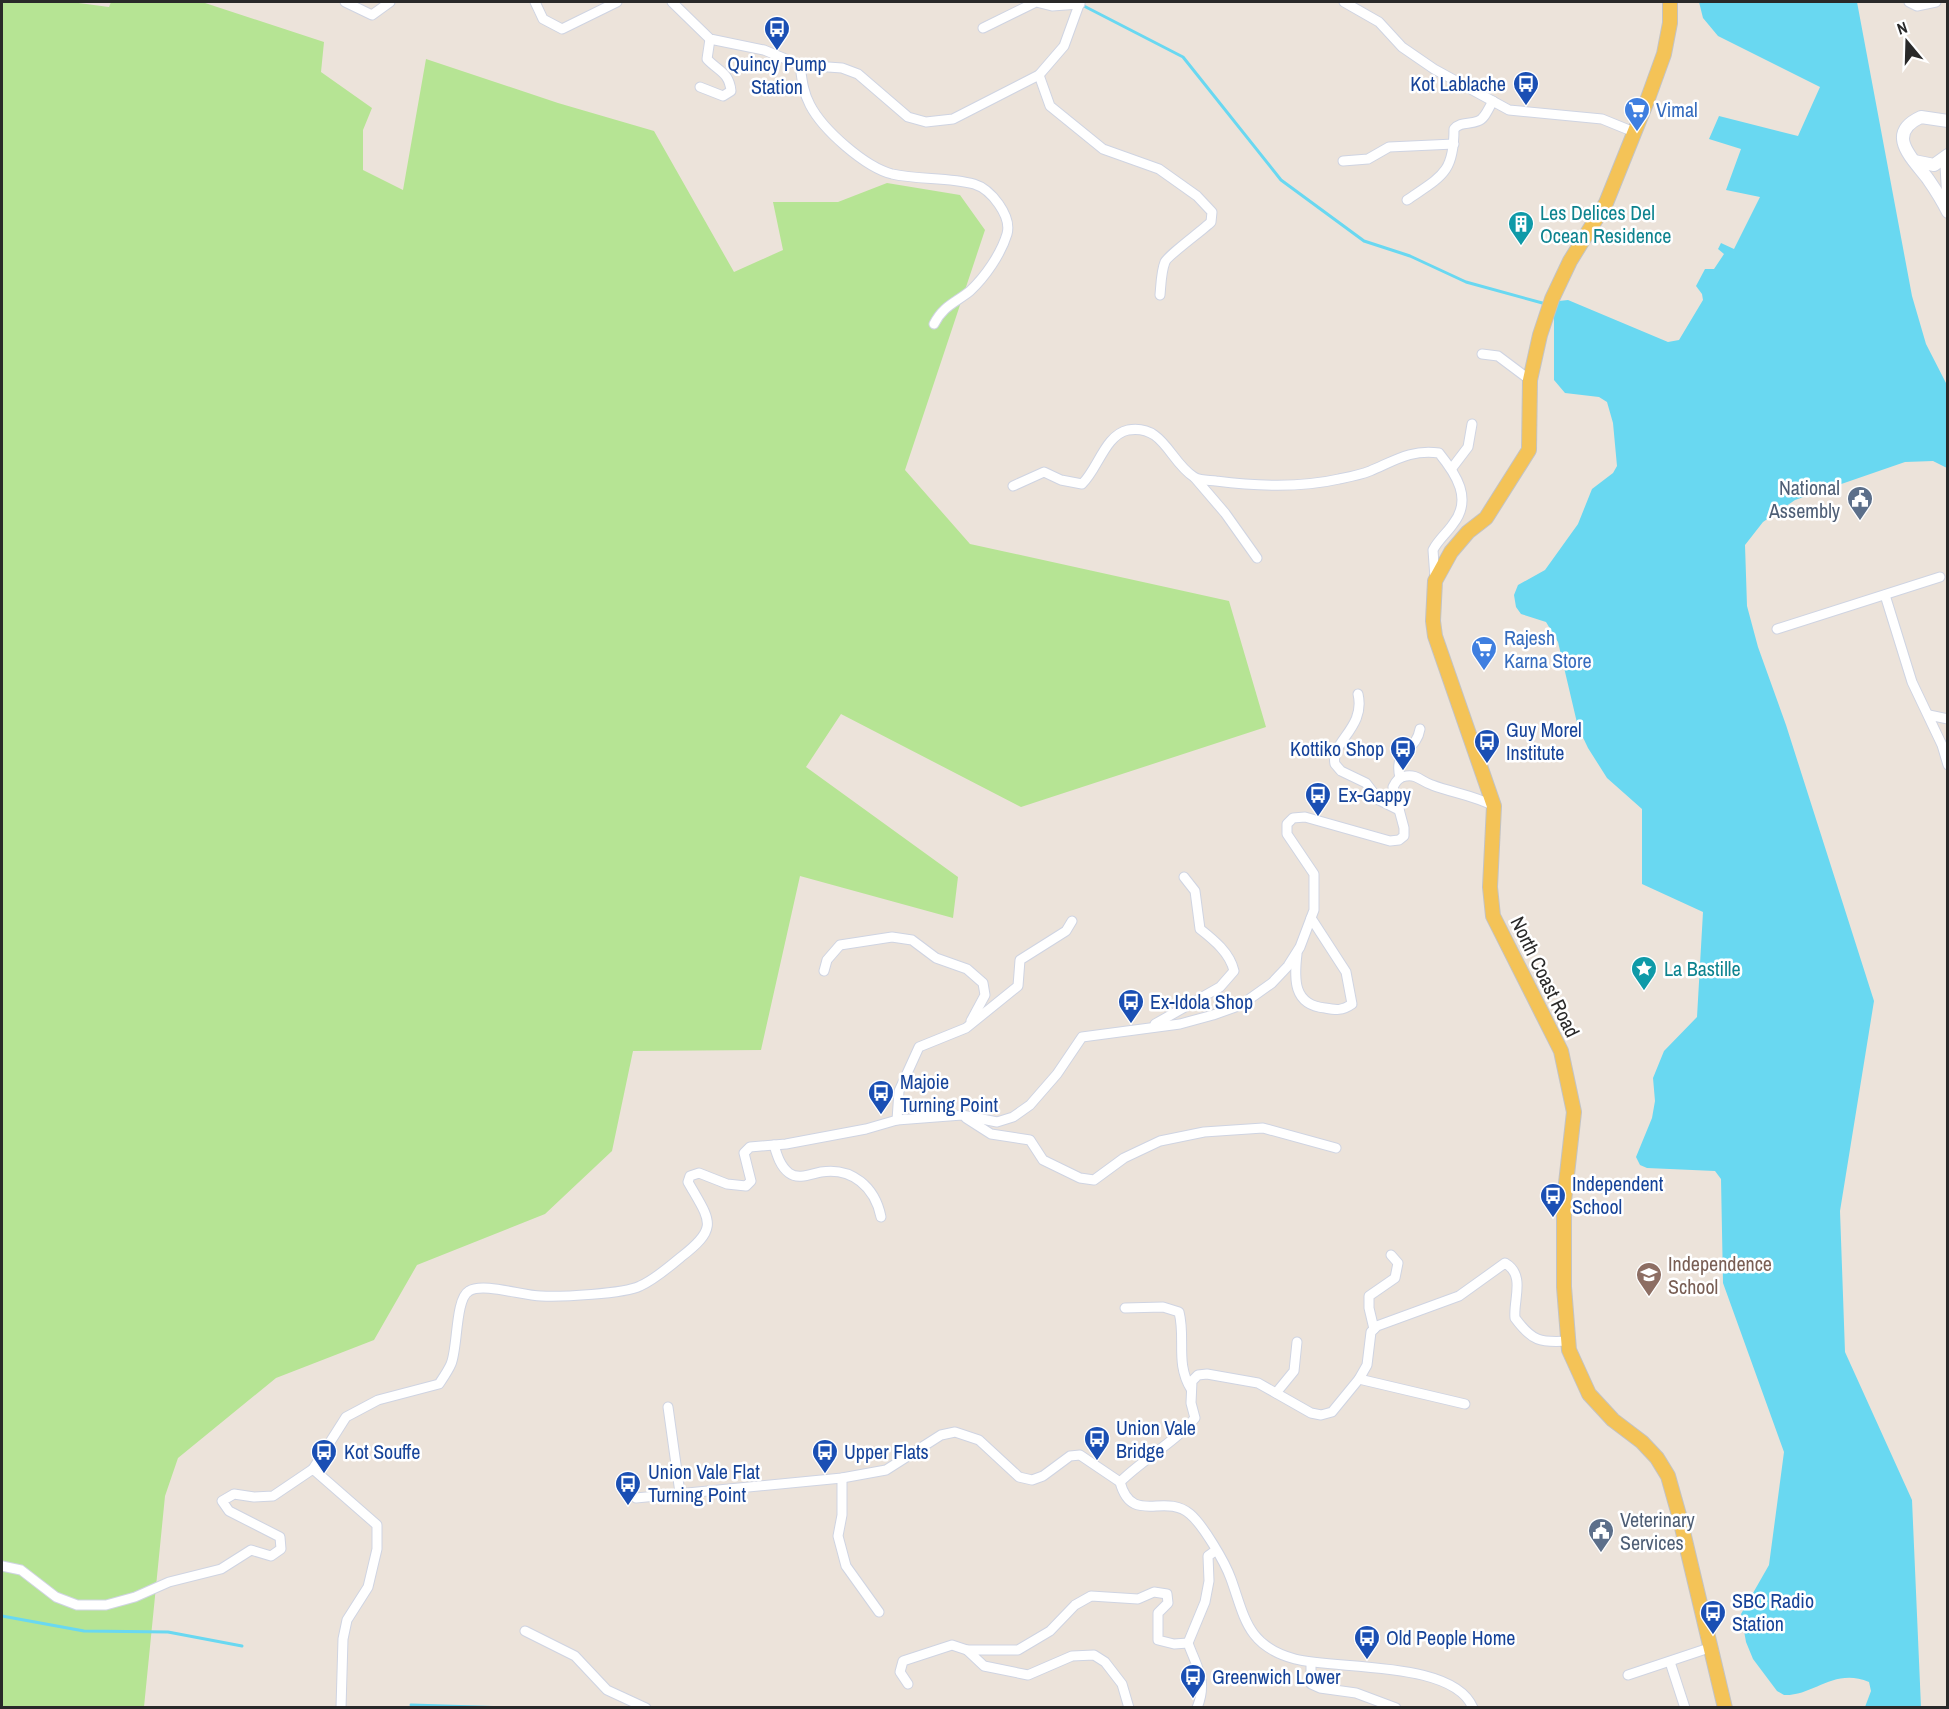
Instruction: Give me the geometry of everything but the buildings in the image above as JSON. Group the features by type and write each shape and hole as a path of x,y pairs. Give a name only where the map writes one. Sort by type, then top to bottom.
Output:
{"main road":[{"name":"North Coast Road","path":"1670,2 1670,23 1664,54 1606,204 1577,246 1550,305 1530,380 1531,439 1525,459 1486,518 1467,532 1451,552 1435,581 1432,621 1435,636 1494,806 1491,887 1493,916 1561,1051 1574,1112 1564,1201 1564,1287 1569,1350 1589,1394 1613,1420 1642,1442 1657,1458 1668,1476 1725,1707"}],"street":[{"path":"345,2 372,15 390,2"},
{"path":"535,2 543,19 562,29 617,2"},
{"path":"672,2 710,39 764,50 800,65 842,68 858,74 908,117 926,122 953,119 1039,75 1064,46 1080,3 1052,6 1036,2 983,28"},
{"path":"1344,2 1378,22 1402,46 1434,69 1509,110 1602,119 1634,132"},
{"path":"1909,2 1917,6 1936,2"},
{"path":"700,87 723,96 730,91 730,81 725,72 707,59 710,39"},
{"path":"800,65 802,87 810,107 854,154 890,173 975,184 999,206 1008,231 1004,243 986,274 970,290 940,311 934,324"},
{"path":"1039,75 1050,106 1103,149 1158,169 1197,196 1212,212 1211,222 1195,239 1169,256 1165,262 1160,295"},
{"path":"1407,200 1440,178 1451,162 1454,129 1458,125 1477,122 1483,118 1493,101"},
{"path":"1947,127 1942,119 1921,117 1908,126 1904,133 1904,148 1937,192 1947,212"},
{"path":"1343,161 1368,159 1389,147 1454,144"},
{"path":"1913,160 1919,164 1934,165 1947,156"},
{"path":"1947,156 1947,192"},
{"path":"1482,354 1498,356 1530,380"},
{"path":"1452,468 1468,447 1472,424"},
{"path":"1013,486 1044,472 1061,480 1082,484 1093,474 1107,445 1125,431 1144,429 1162,439 1175,458 1196,478 1225,513 1257,558"},
{"path":"1196,478 1254,486 1335,480 1369,472 1397,457 1428,452 1439,453 1452,468 1464,500 1462,511 1433,550 1435,581"},
{"path":"1777,629 1940,577"},
{"path":"1885,595 1912,682 1929,715 1947,765"},
{"path":"1358,694 1360,704 1354,725 1334,753 1335,764 1341,771 1366,783 1379,800 1399,810"},
{"path":"1929,715 1947,719"},
{"path":"1400,778 1397,765 1399,757 1416,741 1420,729"},
{"path":"1311,918 1346,972 1352,1004 1343,1010 1320,1008 1307,1004 1299,994 1294,979 1298,950 1311,918 1314,874 1287,834 1287,824 1293,818 1305,817 1390,842 1399,840 1404,836 1393,788 1400,778 1416,776 1430,785 1474,796 1494,806"},
{"path":"1150,1027 1220,987 1234,971 1232,961 1225,952 1200,929 1195,891 1184,877"},
{"path":"897,1120 899,1091 919,1047 966,1028 1018,986 1020,960 1066,931 1072,921"},
{"path":"824,971 831,953 840,945 882,938 912,940 936,957 967,969 983,983 985,995 966,1028"},
{"path":"2,1566 21,1570 56,1597 77,1605 106,1605 135,1597 169,1582 221,1569 251,1550 272,1556 281,1549 280,1537 229,1511 222,1501 234,1494 254,1497 273,1496 313,1469 346,1417 378,1400 439,1384 452,1364 463,1298 471,1289 484,1288 540,1296 591,1294 640,1287 702,1241 707,1231 707,1216 688,1182 690,1176 699,1173 727,1184 746,1185 751,1181 744,1153 750,1147 867,1130 897,1120 962,1115 997,1122 1014,1117 1030,1105 1057,1074 1082,1037 1180,1024 1241,1005 1272,983 1298,950"},
{"path":"962,1115 991,1134 1030,1140 1043,1160 1080,1178 1094,1180 1124,1158 1160,1141 1204,1132 1263,1128 1336,1148"},
{"path":"774,1145 782,1166 790,1174 798,1177 835,1171 866,1184 878,1202 881,1216"},
{"path":"1374,1329 1369,1296 1395,1278 1398,1263 1391,1255"},
{"path":"1120,1482 1141,1461 1183,1432 1195,1418 1191,1403 1191,1389 1192,1381 1198,1375 1207,1374 1258,1383 1311,1413 1321,1415 1332,1412 1359,1379 1370,1353 1371,1332 1374,1329 1459,1296 1505,1263 1513,1269 1518,1280 1515,1318 1528,1337 1547,1342 1568,1341"},
{"path":"1125,1308 1163,1307 1179,1312 1182,1325 1183,1375 1191,1389"},
{"path":"1276,1393 1294,1371 1297,1342"},
{"path":"1359,1379 1465,1404"},
{"path":"668,1407 680,1493"},
{"path":"636,1497 842,1479 886,1470 941,1435 955,1432 979,1440 1019,1477 1032,1480 1043,1476 1070,1456 1080,1455 1120,1482 1124,1496 1142,1507 1168,1505 1181,1507 1191,1514 1204,1528 1231,1578 1248,1628 1269,1648 1311,1663 1375,1666 1446,1682 1460,1688 1473,1707"},
{"path":"313,1469 340,1495 372,1518 378,1533 368,1587 347,1620 341,1707"},
{"path":"842,1479 842,1515 838,1536 846,1566 879,1612"},
{"path":"1197,1707 1204,1692 1203,1681 1188,1643 1205,1602 1209,1581 1208,1556 1215,1551"},
{"path":"908,1684 900,1672 903,1661 952,1645 967,1650 1018,1650 1050,1631 1075,1605 1091,1596 1138,1599 1155,1593 1167,1594 1168,1603 1158,1613 1158,1640 1174,1644 1188,1643"},
{"path":"525,1631 576,1656 607,1690 646,1707"},
{"path":"1628,1675 1709,1648"},
{"path":"967,1650 984,1666 1028,1675 1072,1656 1094,1655 1105,1662 1122,1684 1128,1707"},
{"path":"1670,1662 1684,1707"},
{"path":"1311,1663 1311,1684 1320,1688 1356,1693 1396,1707"}],"green space":[{"path":"2,2 71,2 109,7 111,2 202,2 324,42 321,72 372,108 363,130 363,170 403,190 426,59 558,103 654,131 734,272 783,250 773,202 838,202 887,183 960,195 985,230 905,470 970,544 1229,601 1266,727 1021,807 841,714 806,767 958,877 953,918 800,876 761,1050 633,1051 612,1151 545,1214 417,1265 374,1340 276,1378 178,1458 165,1496 144,1707 2,1708"}],"water":[{"path":"1699,2 1857,2 1912,296 1926,344 1947,385 1947,468 1933,461 1905,462 1795,500 1763,522 1745,545 1747,606 1758,647 1786,725 1874,1001 1840,1211 1845,1352 1912,1500 1921,1707 1865,1707 1871,1691 1869,1682 1857,1678 1835,1680 1795,1694 1784,1695 1777,1691 1753,1659 1746,1642 1741,1614 1769,1565 1784,1452 1723,1283 1721,1179 1715,1171 1647,1168 1640,1165 1636,1157 1652,1118 1655,1101 1653,1078 1664,1051 1697,1017 1703,912 1642,884 1642,809 1607,778 1588,748 1578,727 1558,642 1546,622 1521,614 1516,607 1514,595 1518,585 1545,570 1578,524 1592,489 1613,473 1617,466 1613,423 1607,402 1599,397 1565,393 1554,380 1554,306 1559,301 1568,300 1668,342 1679,340 1703,300 1696,286 1705,269 1714,269 1724,254 1718,249 1721,243 1734,249 1760,197 1726,190 1741,149 1709,139 1719,116 1798,136 1820,87 1718,36 1703,18"}],"waterway":[{"path":"1082,5 1183,57 1281,180 1364,241 1410,256 1466,282 1546,304"},
{"path":"2,1616 84,1631 168,1632 242,1646"},
{"path":"411,1705 512,1708"}],"place":[{"name":"Quincy Pump Station","path":"777,52"},
{"name":"Kot Lablache","path":"1526,107"},
{"name":"Vimal","path":"1637,133"},
{"name":"Les Delices Del Ocean Residence","path":"1521,247"},
{"name":"National Assembly","path":"1860,522"},
{"name":"Rajesh Karna Store","path":"1484,672"},
{"name":"Guy Morel Institute","path":"1487,765"},
{"name":"Kottiko Shop","path":"1403,772"},
{"name":"Ex-Gappy","path":"1318,818"},
{"name":"La Bastille","path":"1644,992"},
{"name":"Ex-Idola Shop","path":"1131,1025"},
{"name":"Majoie Turning Point","path":"881,1116"},
{"name":"Independent School","path":"1553,1219"},
{"name":"Independence School","path":"1649,1298"},
{"name":"Union Vale Bridge","path":"1097,1462"},
{"name":"Kot Souffe","path":"324,1475"},
{"name":"Upper Flats","path":"825,1475"},
{"name":"Union Vale Flat Turning Point","path":"628,1507"},
{"name":"Veterinary Services","path":"1601,1554"},
{"name":"SBC Radio Station","path":"1713,1636"},
{"name":"Old People Home","path":"1367,1661"},
{"name":"Greenwich Lower","path":"1193,1700"}]}
